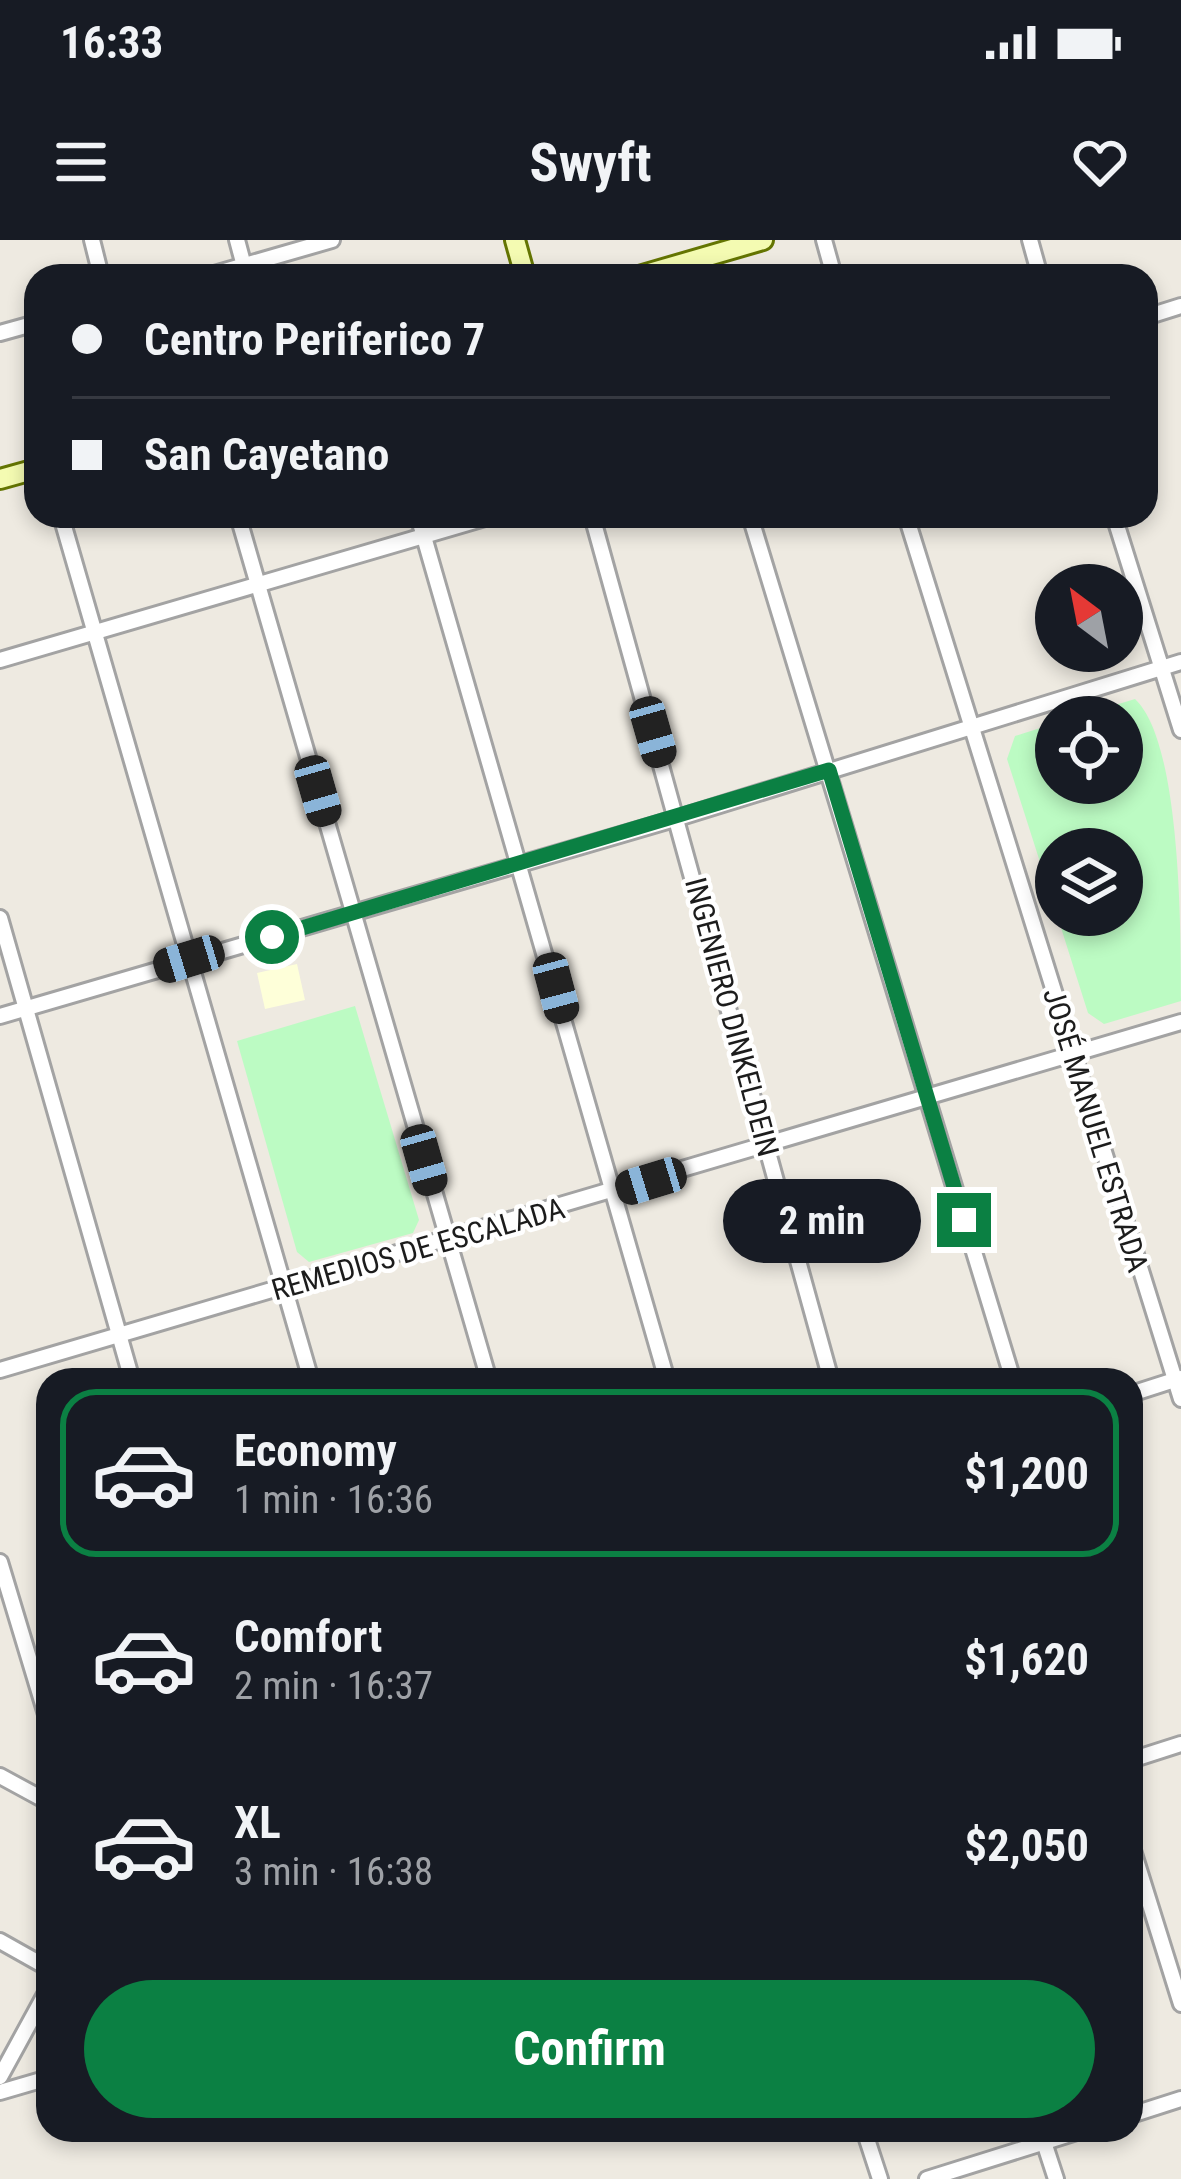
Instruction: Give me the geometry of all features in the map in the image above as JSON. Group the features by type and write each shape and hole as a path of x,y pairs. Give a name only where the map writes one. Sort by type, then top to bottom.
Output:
{"main road":[{"path":"681,264 764,240"}],"street":[{"path":"251,264 332,240"},
{"path":"64,528 307,1368"},
{"path":"241,528 485,1368"},
{"path":"422,528 523,865 663,1368"},
{"path":"0,660 451,528"},
{"name":"INGENIERO DINKELDEIN","path":"595,528 828,1368"},
{"path":"754,528 1009,1368"},
{"name":"JOSÉ MANUEL ESTRADA","path":"910,528 1181,1399"},
{"path":"1118,528 1181,730"},
{"path":"0,1016 523,865 1181,662"},
{"path":"0,918 129,1368"},
{"name":"REMEDIOS DE ESCALADA","path":"0,1370 448,1242 1181,1022"},
{"path":"1143,1390 1178,1379"},
{"path":"0,1562 36,1680"},
{"path":"0,1610 17,1620"},
{"path":"1143,1756 1181,1744"},
{"path":"0,1776 36,1796"},
{"path":"1143,1883 1181,2005"},
{"path":"0,1941 36,1961"},
{"path":"0,2077 36,2011"},
{"path":"0,2092 36,2082"},
{"path":"1143,2111 1181,2099"},
{"path":"868,2142 880,2179"},
{"path":"927,2179 1026,2142"},
{"path":"1044,2142 1056,2179"}],"shaded area":[{"path":"297,964 305,1000 265,1009 257,973"}],"green space":[{"path":"1143,711 1150,721 1162,754 1175,839 1181,1001 1104,1024 1088,1013 1064,936 1143,936 1143,828 1035,828 1035,846 1007,759 1015,736 1035,730 1035,804 1143,804"},
{"path":"355,1006 419,1220 413,1233 309,1262 297,1252 237,1041"}],"route":[{"path":"272,937 829,770 964,1220"}]}
